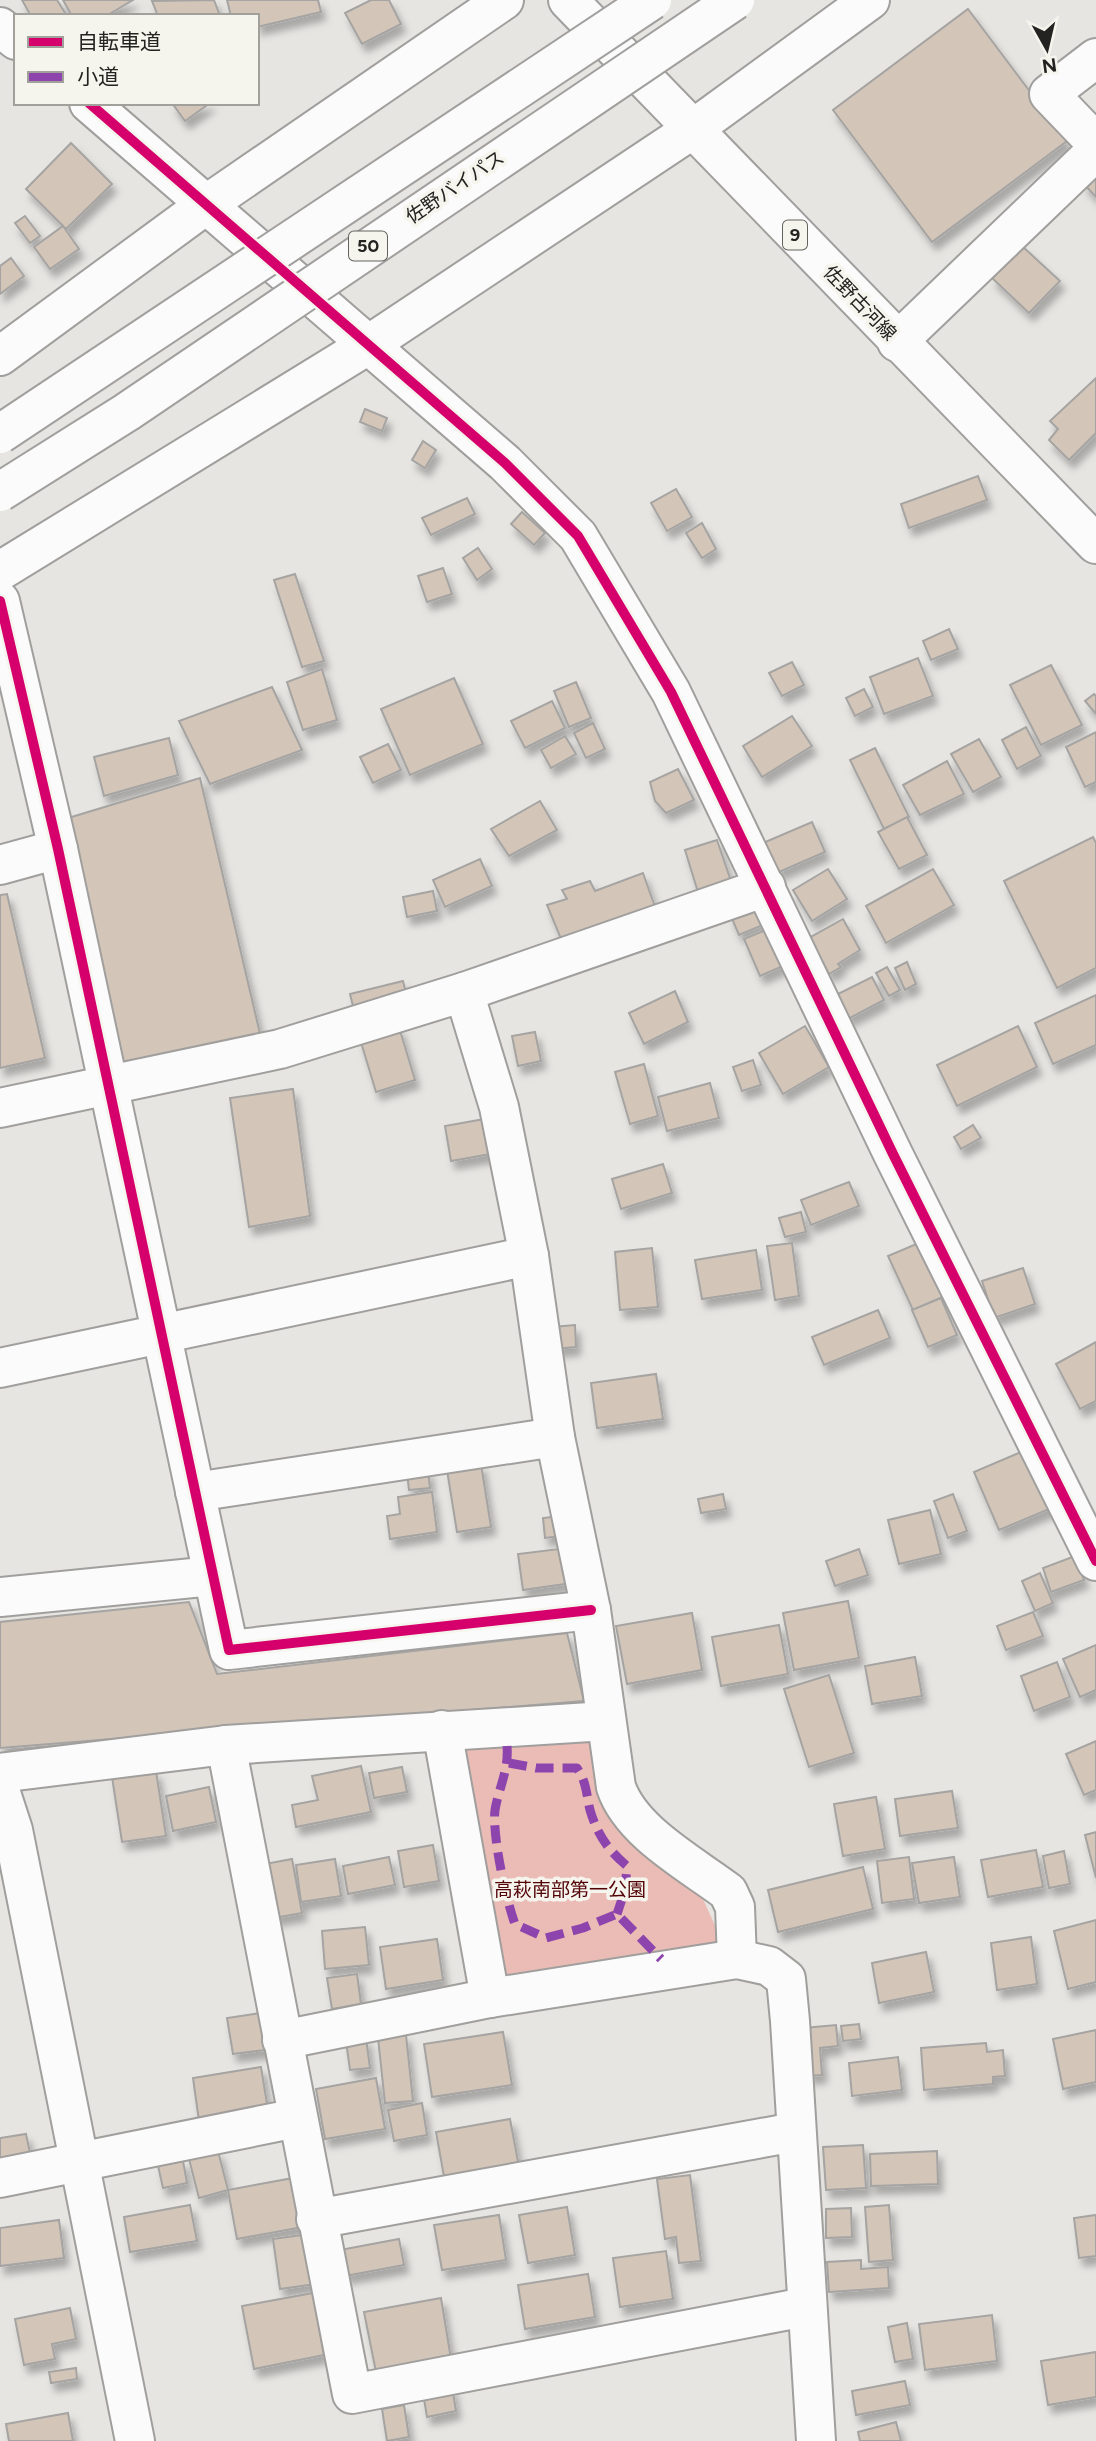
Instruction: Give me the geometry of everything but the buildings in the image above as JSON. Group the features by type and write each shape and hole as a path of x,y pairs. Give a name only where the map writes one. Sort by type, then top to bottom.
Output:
{"main road":[{"path":"0,356 207,204 504,0"},
{"name":"佐野古河線","path":"568,0 897,342 1096,544"},
{"name":"50","path":"0,434 652,0"},
{"name":"佐野バイパス","path":"0,492 127,412 735,0"},
{"path":"0,571 368,345 693,129 870,0"},
{"path":"0,27 14,38"},
{"path":"1096,58 1049,94 1096,143"},
{"path":"91,105 505,463 578,536 671,692 893,1154 1096,1561"},
{"path":"897,342 1096,151"},
{"path":"0,601 58,849 229,1650 591,1610"},
{"path":"0,865 58,849"},
{"path":"0,1108 280,1049 464,992 766,887"},
{"path":"464,992 499,1107 529,1256 555,1437 591,1610 616,1787 622,1806 636,1823 728,1892 735,1907 737,1959"},
{"path":"0,1368 529,1256"},
{"path":"195,1492 555,1437"},
{"path":"0,1597 213,1576"},
{"path":"0,1773 226,1745 606,1721"},
{"path":"442,1730 490,1998"},
{"path":"226,1745 352,2394 805,2307"},
{"path":"0,1790 13,1830 135,2441"},
{"path":"282,2040 490,1998 737,1959 769,1966 786,1979 805,2307 816,2441"},
{"path":"0,2178 80,2164 297,2118"},
{"path":"316,2219 795,2132"}],"green space":[{"name":"高萩南部第一公園","path":"590,1741 613,1818 703,1899 726,1950 504,1981 458,1748"}],"marked path":[{"path":"507,1746 507,1763 495,1810 495,1821 501,1867 515,1924 546,1938 583,1928 617,1914 661,1959"},
{"path":"509,1763 536,1768 577,1768 596,1827 609,1848 627,1866 625,1890 617,1914"}],"cycle path":[{"path":"91,105 505,463 578,536 671,692 893,1154 1096,1561"},
{"path":"0,601 58,849 229,1650 591,1610"}]}
